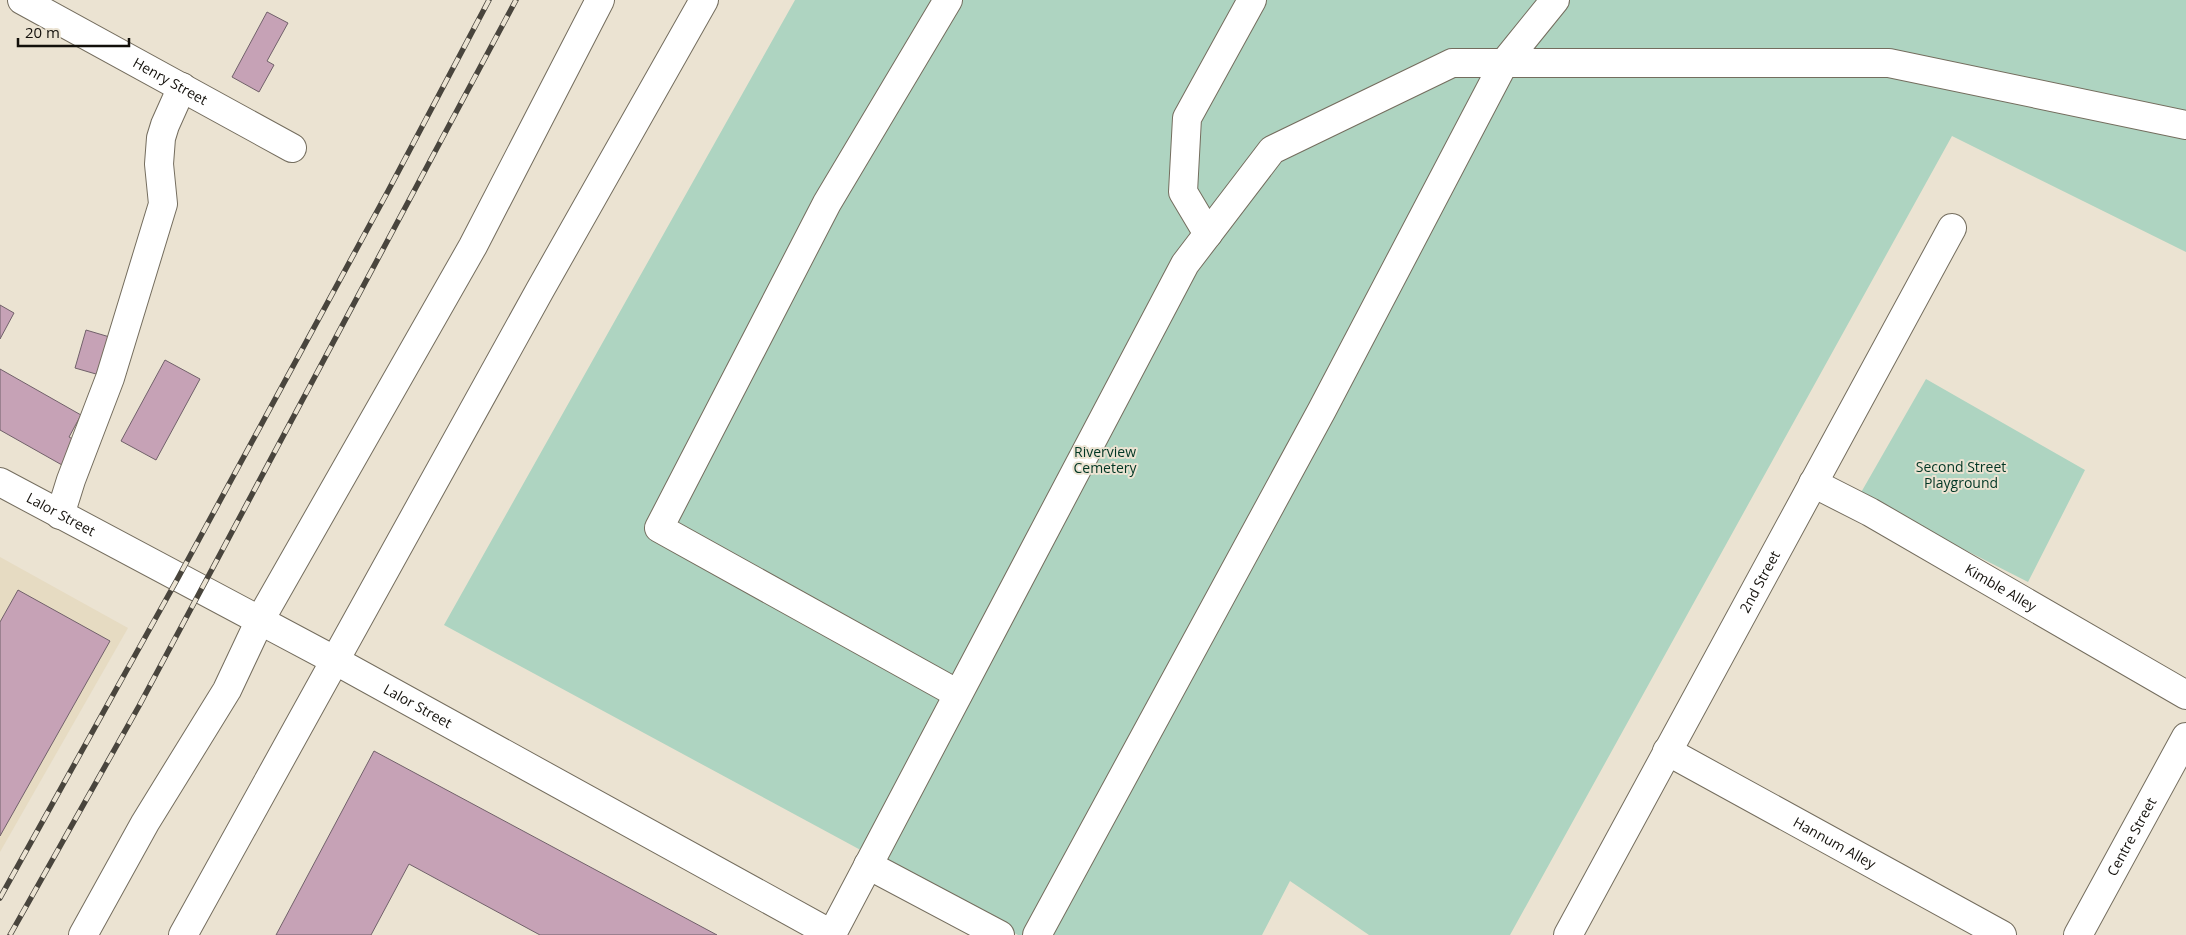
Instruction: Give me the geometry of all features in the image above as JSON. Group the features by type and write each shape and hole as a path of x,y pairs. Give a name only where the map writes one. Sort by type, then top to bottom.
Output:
{"main road":[{"name":"Henry Street","path":"22,0 292,148"},
{"path":"83,935 145,823 228,690 260,620 473,246 600,0"},
{"path":"183,935 540,290 704,0"},
{"path":"948,0 827,203 659,528 958,694"},
{"path":"1208,234 1183,192 1187,118 1252,0"},
{"path":"1037,935 1322,410 1504,63 1555,0"},
{"path":"832,935 1185,264 1272,150 1452,63 1889,64 2186,124"},
{"path":"60,515 71,480 110,378 163,204 159,164 161,138 182,87"},
{"name":"2nd Street","path":"1568,935 1952,228"},
{"name":"Lalor Street","path":"0,482 336,661 800,927 832,935"},
{"name":"Kimble Alley","path":"1813,483 1870,512 2186,695"},
{"name":"Centre Street","path":"2078,935 2186,737"},
{"name":"Hannum Alley","path":"1667,751 2002,935"},
{"path":"868,865 1000,935"}],"shaded area":[{"path":"0,557 128,628 0,852"}],"green space":[{"name":"Riverview Cemetery","path":"795,0 2186,0 2186,252 1952,136 1510,935 1369,935 1290,881 1262,935 1018,935 444,625"},
{"name":"Second Street Playground","path":"1926,379 2085,470 2028,582 1859,496"}],"building":[{"path":"267,12 288,23 267,61 274,65 259,92 232,77"},
{"path":"0,305 14,313 0,339"},
{"path":"86,330 113,338 103,376 75,368"},
{"path":"165,360 200,379 156,460 121,441"},
{"path":"0,369 81,415 69,437 76,441 62,465 0,430"},
{"path":"18,590 110,641 0,836 0,622"},
{"path":"374,751 717,935 540,935 409,864 371,935 276,935"}],"railway":[{"path":"0,898 178,578 387,193 489,0"},
{"path":"10,935 139,706 516,0"}]}
